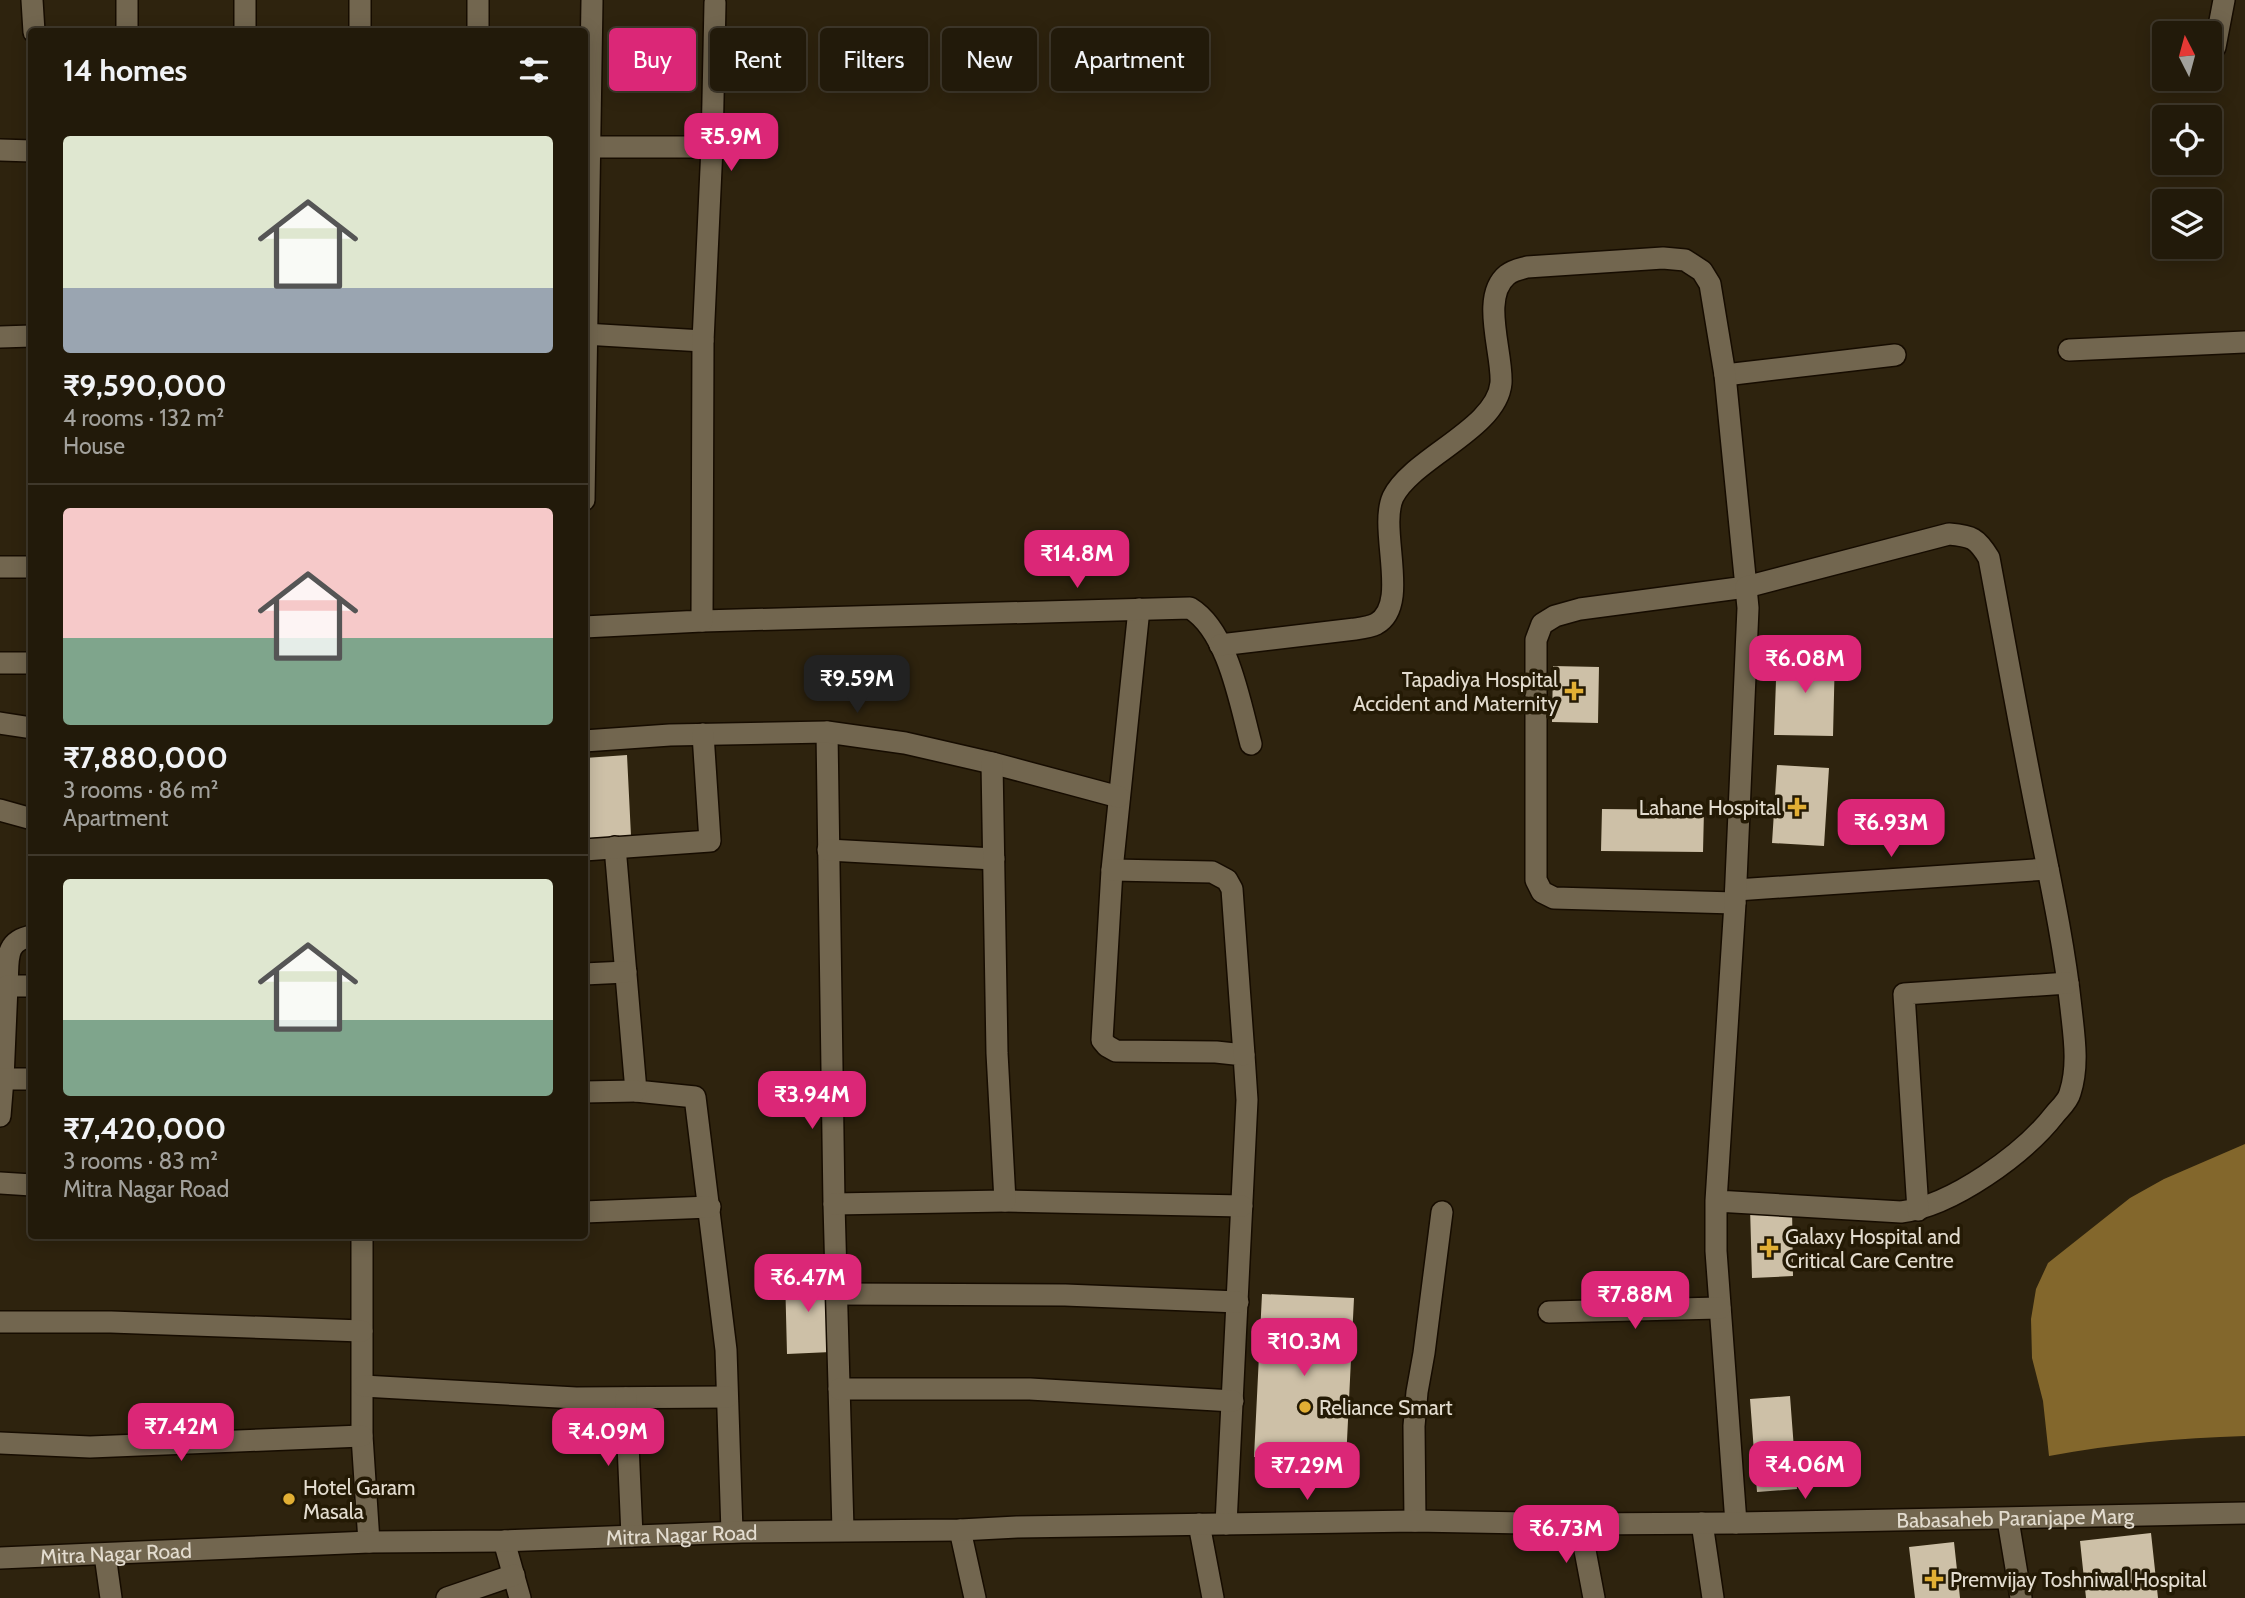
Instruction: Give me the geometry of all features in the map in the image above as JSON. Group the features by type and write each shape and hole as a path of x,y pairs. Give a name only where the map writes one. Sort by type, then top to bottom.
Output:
{"street":[{"path":"32,0 34,28"},
{"path":"127,0 127,28"},
{"path":"245,0 245,28"},
{"path":"359,0 360,28"},
{"path":"478,0 478,28"},
{"path":"2220,21 2224,0"},
{"path":"588,118 592,1"},
{"path":"702,621 703,341 715,3"},
{"path":"588,147 712,146"},
{"path":"0,150 28,151"},
{"path":"1220,645 1355,629 1377,624 1390,611 1393,592 1390,505 1398,488 1483,416 1496,400 1501,384 1494,312 1495,294 1502,280 1510,272 1527,267 1663,258 1685,260 1702,271 1710,284 1726,375 1748,608 1736,897 1716,1201 1720,1308 1736,1523"},
{"path":"588,334 703,341"},
{"path":"0,337 28,336"},
{"path":"2069,350 2245,342"},
{"path":"1726,375 1895,355"},
{"path":"1716,1201 1901,1212 1918,1210 1953,1196 1989,1174 2045,1128 2069,1096 2076,1069 2068,983 2048,869 1989,558 1980,544 1970,536 1949,534 1746,587 1580,609 1542,624 1536,640 1536,880 1542,892 1554,898 1736,897 2048,869"},
{"path":"0,567 28,567"},
{"path":"588,627 702,621 1190,608 1201,614 1210,625 1220,645 1236,688 1251,744"},
{"path":"1139,609 1112,870 1102,1040 1116,1051 1216,1052 1244,1055"},
{"path":"0,663 28,663"},
{"path":"0,723 28,727"},
{"path":"588,741 703,734 827,732 905,743 1119,797"},
{"path":"827,732 834,1204 843,1530"},
{"path":"588,850 710,841 703,734"},
{"path":"992,763 997,1053 1005,1201"},
{"path":"0,810 28,818"},
{"path":"615,847 636,1091"},
{"path":"828,850 994,859"},
{"path":"1112,870 1212,872 1227,880 1232,889 1247,1100 1226,1524"},
{"path":"0,1116 7,986 5,946 28,937"},
{"path":"588,974 626,972"},
{"path":"1918,1210 1904,994 2068,983"},
{"path":"7,986 28,986"},
{"path":"1,1078 28,1079"},
{"path":"588,1092 636,1091 695,1097 726,1350 732,1532"},
{"path":"0,1183 28,1185"},
{"path":"834,1204 1005,1201 1242,1206"},
{"path":"588,1212 710,1207"},
{"path":"1415,1521 1414,1426 1442,1212"},
{"path":"362,1239 362,1436 369,1542"},
{"path":"836,1294 1065,1295 1238,1302"},
{"path":"1549,1312 1720,1308"},
{"path":"0,1322 111,1322 362,1331"},
{"path":"363,1386 576,1398 727,1397"},
{"path":"839,1389 1030,1389 1233,1401"},
{"path":"625,1398 632,1536"},
{"path":"0,1443 90,1447 362,1436"},
{"name":"Babasaheb Paranjape Marg","path":"1365,1522 1736,1523 2008,1520 2245,1513"},
{"path":"2008,1520 2021,1598"},
{"name":"Mitra Nagar Road","path":"0,1558 369,1542 505,1541 732,1532 1365,1522"},
{"path":"1702,1523 1713,1598"},
{"path":"1199,1524 1213,1598"},
{"path":"1580,1524 1594,1598"},
{"path":"960,1530 975,1598"},
{"path":"505,1541 520,1598"},
{"path":"105,1555 111,1598"},
{"path":"447,1598 514,1575"}],"shaded area":[{"path":"2245,1144 2245,1436 2147,1442 2049,1456 2043,1401 2032,1358 2031,1319 2036,1289 2048,1263 2130,1198 2164,1179"}],"building":[{"path":"1777,653 1835,654 1833,736 1774,735"},
{"path":"1553,666 1599,667 1598,723 1552,722"},
{"path":"627,755 631,836 590,838 588,758"},
{"path":"1777,765 1829,768 1824,846 1772,843"},
{"path":"1602,809 1704,810 1703,852 1601,851"},
{"path":"1792,1206 1793,1276 1752,1278 1750,1207"},
{"path":"829,1274 831,1352 787,1354 785,1275"},
{"path":"1262,1294 1354,1298 1346,1461 1254,1457"},
{"path":"1790,1396 1797,1489 1757,1492 1750,1399"},
{"path":"2151,1533 2158,1598 2086,1598 2080,1541"},
{"path":"1954,1542 1960,1598 1915,1598 1909,1547"}],"place":[{"name":"Tapadiya Hospital Accident and Maternity","path":"1574,691"},
{"name":"Lahane Hospital","path":"1797,807"},
{"name":"Galaxy Hospital and Critical Care Centre","path":"1769,1248"},
{"name":"Reliance Smart","path":"1305,1407"},
{"name":"Hotel Garam Masala","path":"289,1499"},
{"name":"Premvijay Toshniwal Hospital","path":"1934,1579"}]}
